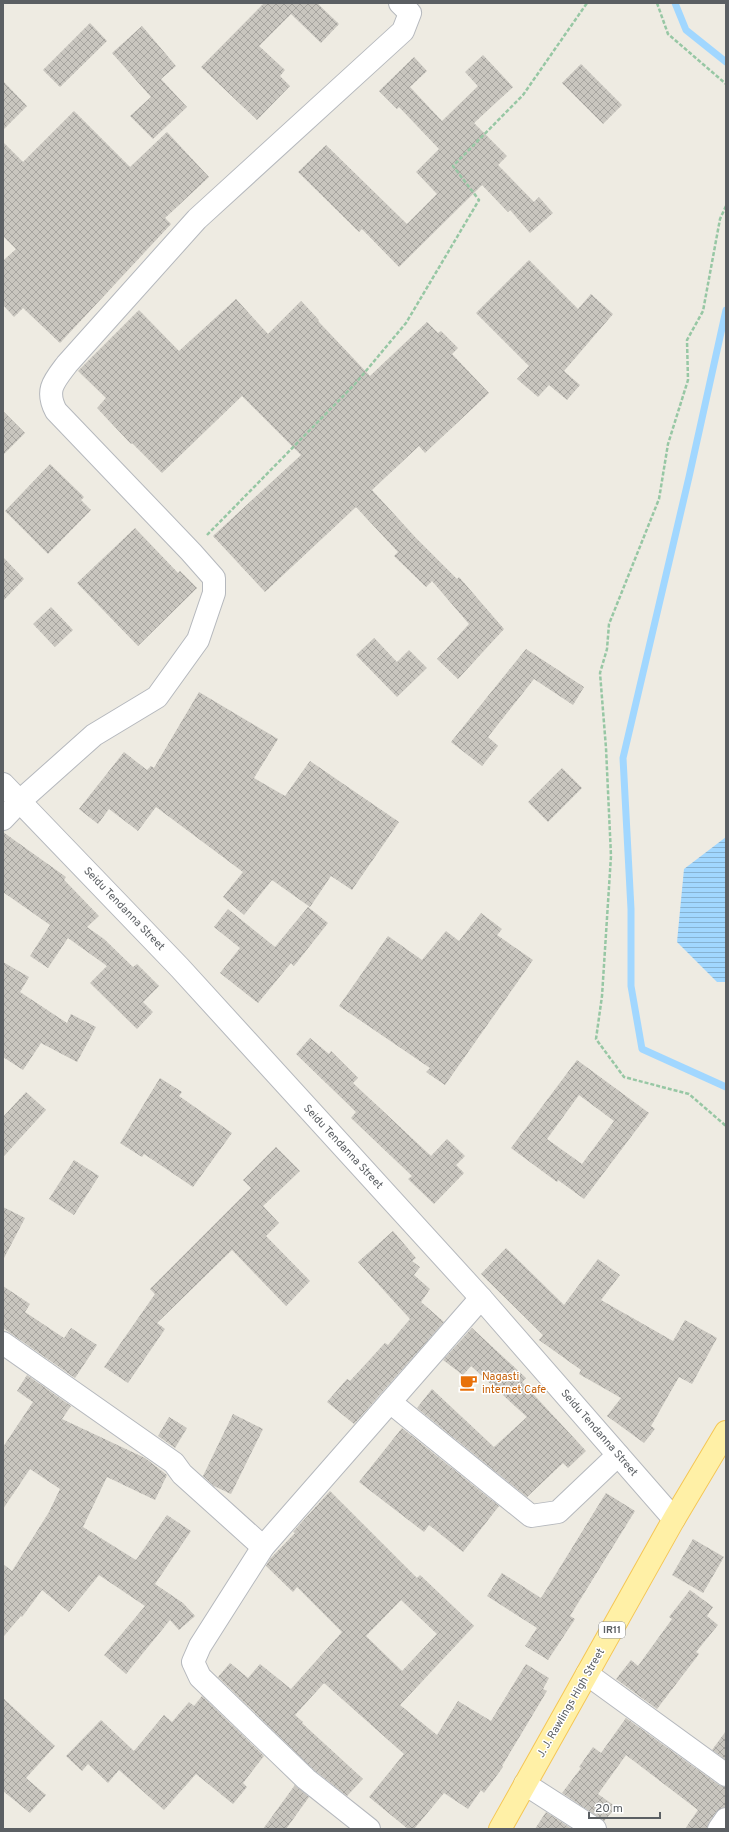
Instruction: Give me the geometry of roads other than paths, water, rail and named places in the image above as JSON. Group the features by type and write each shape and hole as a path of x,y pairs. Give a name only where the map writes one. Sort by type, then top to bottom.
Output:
{"main road":[{"name":"J. J. Rawlings High Street","path":"500,1829 674,1519 726,1432"}],"street":[{"path":"3,819 20,801 94,735 157,697 198,640 214,592 214,578 56,411 50,400 50,390 57,377 67,364 197,219 403,31 410,13 400,3"},
{"name":"Seidu Tendanna Street","path":"3,784 180,968 482,1298 674,1519"},
{"path":"369,1829 306,1779 200,1677 193,1662 200,1646 263,1546 482,1298"},
{"path":"3,1342 174,1463 182,1474 263,1546"},
{"path":"390,1402 531,1516 558,1512 618,1455"},
{"path":"587,1674 726,1775"},
{"path":"525,1784 595,1829"},
{"path":"719,1829 726,1819"}],"water":[{"path":"726,837 726,982 717,982 677,942 684,869"}],"waterway":[{"path":"675,3 686,30 726,62"},
{"path":"726,310 689,477 623,758 631,909 631,986 642,1049 726,1087"}],"place":[{"name":"Nagasti internet Cafe","path":"469,1383"}]}
